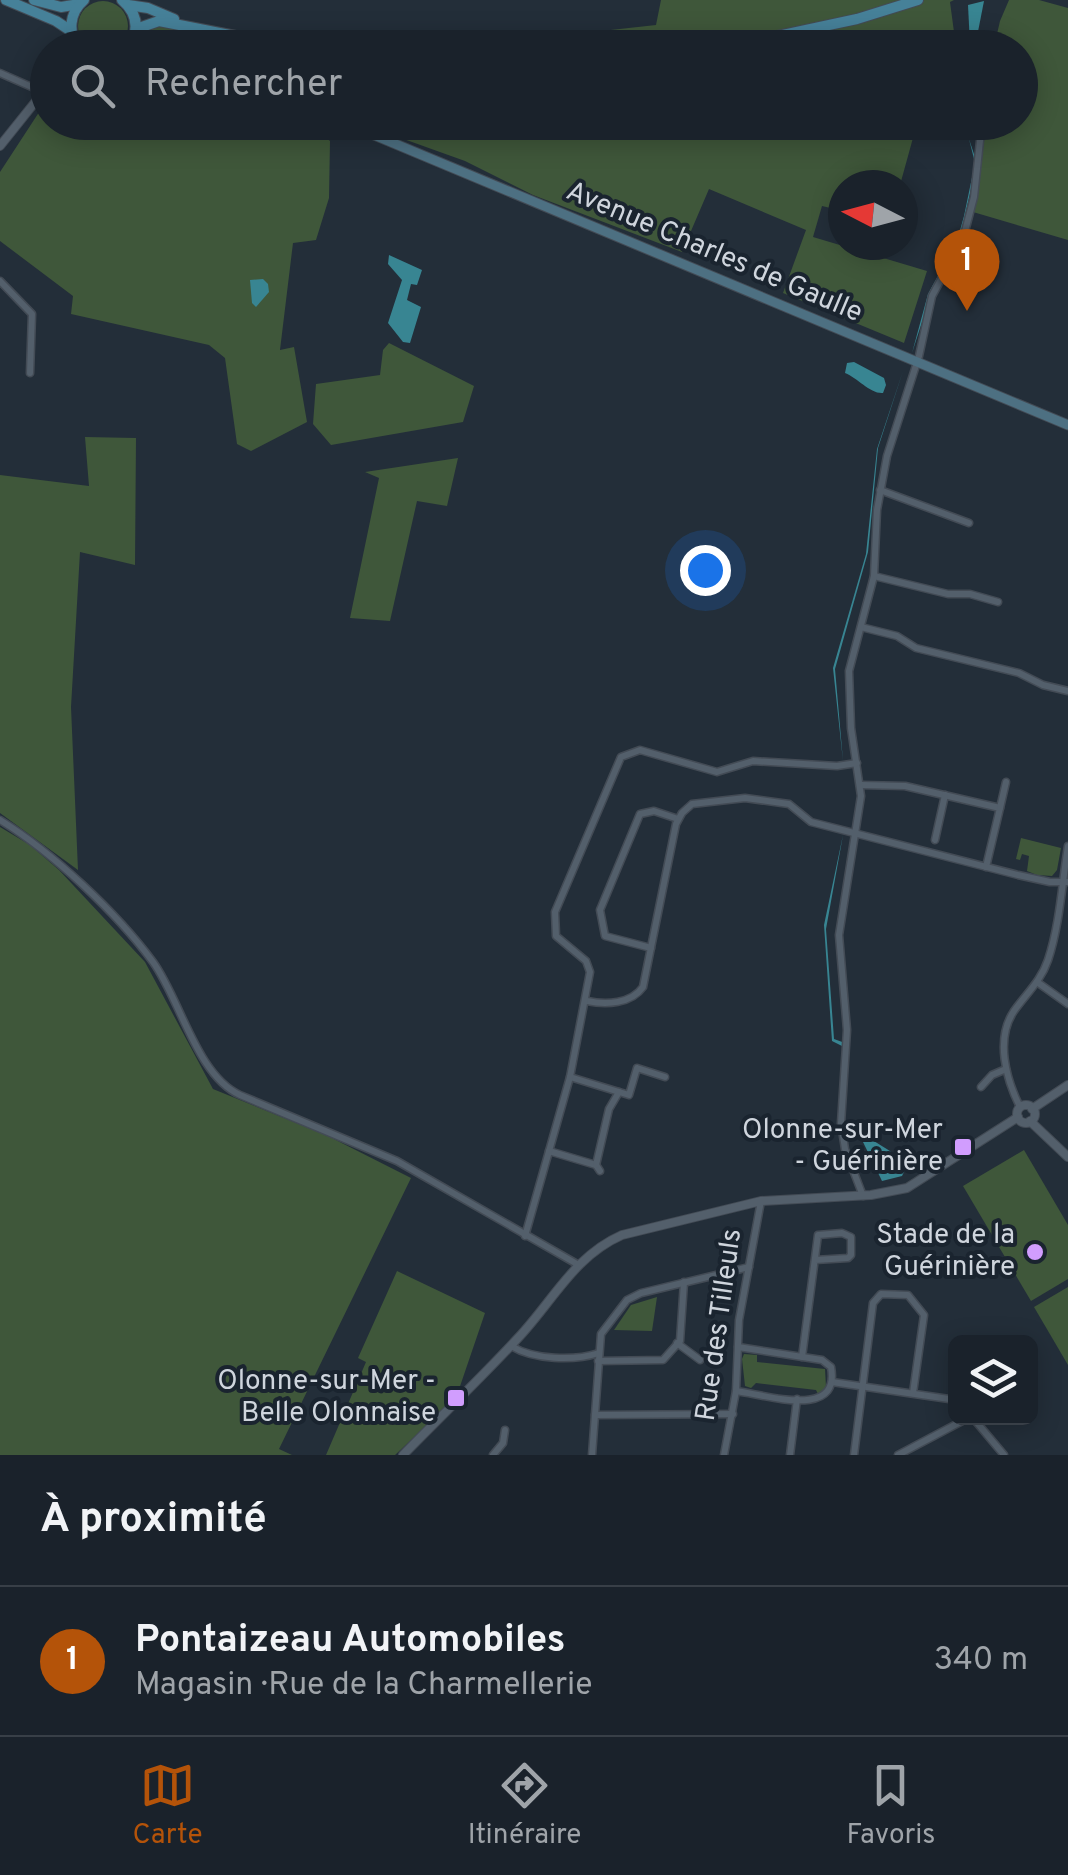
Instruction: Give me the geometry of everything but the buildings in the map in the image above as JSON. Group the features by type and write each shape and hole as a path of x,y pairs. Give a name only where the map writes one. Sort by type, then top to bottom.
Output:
{"main road":[{"path":"6,0 56,21 63,30"},
{"path":"34,0 61,7 81,2 75,30"},
{"path":"808,30 857,20 918,0"},
{"path":"125,2 188,26"},
{"path":"125,2 134,12 136,29 159,21 208,30"},
{"name":"Avenue Charles de Gaulle","path":"386,140 1068,424"}],"street":[{"path":"0,73 30,84"},
{"path":"0,146 30,108"},
{"path":"863,1196 841,1123 848,1030 839,935 861,785 848,681 874,576 880,490 890,444 932,296 963,239 974,197 980,140"},
{"path":"0,281 32,314 30,373"},
{"path":"880,490 969,523"},
{"path":"874,576 998,602"},
{"path":"860,627 896,636 916,648 1019,672 1042,685 1068,691"},
{"path":"525,1236 570,1077 590,972 556,936 554,922 621,757 640,750 717,772 753,761 837,766 857,763"},
{"path":"986,867 1006,782"},
{"path":"861,785 905,786 1000,808"},
{"path":"934,840 945,796"},
{"path":"587,1001 606,1004 639,993 678,819 686,808 701,801 745,798 784,803 811,822 1050,882 1067,881"},
{"path":"651,948 605,936 600,910 640,814 660,812 678,819"},
{"path":"0,820 62,866 142,948 222,1085 396,1161 576,1264"},
{"path":"403,1455 510,1346 576,1264 604,1242 622,1234 761,1201 891,1193 918,1183 1018,1117 1020,1107 1006,1068 1004,1038 1008,1022 1048,960 1067,881 1068,846"},
{"path":"1037,982 1068,1004"},
{"path":"570,1077 629,1095 637,1068 665,1077"},
{"path":"980,1086 1006,1068"},
{"path":"1020,1107 1032,1108 1068,1085"},
{"path":"549,1151 598,1168 609,1109 619,1092"},
{"path":"1030,1121 1032,1108"},
{"path":"1018,1117 1030,1121"},
{"path":"1030,1121 1068,1157"},
{"name":"Rue des Tilleuls","path":"724,1455 761,1201"},
{"path":"802,1357 818,1234 842,1233 851,1237 848,1258 815,1260"},
{"path":"592,1455 601,1334 627,1300 749,1267"},
{"path":"510,1346 548,1356 663,1360 678,1344 684,1282"},
{"path":"854,1455 875,1298 882,1294 905,1294 924,1316 913,1393"},
{"path":"678,1344 700,1360"},
{"path":"736,1391 822,1399 832,1382 827,1362 737,1347"},
{"path":"832,1382 948,1399"},
{"path":"790,1455 798,1399"},
{"path":"595,1416 733,1414"},
{"path":"898,1455 957,1425"},
{"path":"977,1425 1004,1455"},
{"path":"492,1455 503,1443 505,1430"}],"green space":[{"path":"661,0 954,0 950,2 954,30 611,30 656,25"},
{"path":"1009,0 1039,0 1068,8 1068,240 973,212 984,140 1038,140 1038,30 998,30"},
{"path":"94,3 112,3 126,17 127,30 79,30 80,17"},
{"path":"160,26 180,30 148,30"},
{"path":"30,126 30,140 329,140 329,198 316,240 293,243 280,350 294,347 307,422 251,451 237,444 225,358 209,345 71,314 73,296 0,241 0,172"},
{"path":"406,140 912,140 904,170 828,170 828,207 822,206 813,237 828,241 828,260 890,260 927,271 904,343 783,293 806,230 709,189 682,252 533,195 465,161"},
{"path":"389,343 474,386 463,422 331,445 313,424 316,384 380,375 383,350"},
{"path":"85,437 136,438 135,565 80,552 71,707 78,870 0,813 0,475 89,486"},
{"path":"458,458 447,506 417,501 390,621 350,618 379,478 365,472"},
{"path":"0,827 30,845 59,870 145,962 213,1089 328,1136 411,1178 279,1449 292,1455 0,1455"},
{"path":"1021,838 1061,848 1052,876 1027,871 1029,856 1022,854 1020,860 1016,859"},
{"name":"Stade de la Guérinière","path":"1024,1150 1068,1225 1068,1279 1031,1301 963,1186"},
{"path":"397,1271 485,1313 456,1398 395,1455 326,1455 366,1362 358,1358"},
{"path":"1068,1287 1068,1365 1034,1307"},
{"path":"657,1297 652,1331 614,1330 631,1305"},
{"path":"744,1354 757,1355 757,1362 825,1369 826,1387 819,1396 816,1390 756,1383 751,1388 745,1386"}],"water":[{"path":"984,1 978,30 969,30 968,5"},
{"path":"969,140 977,163 959,241 932,291 912,353 928,294 957,241 975,163"},
{"path":"389,255 422,270 417,285 411,284 407,300 421,307 410,343 403,342 388,323 402,280 388,264"},
{"path":"263,279 269,292 256,307 252,303 250,280"},
{"path":"854,362 884,378 883,393 845,373 847,363"},
{"path":"903,371 878,448 868,552 835,669 843,761 833,668 866,554 877,449"},
{"path":"843,835 826,929 834,1039 845,1043 844,1047 832,1041 824,925"},
{"path":"869,1138 898,1156 905,1170 902,1176 882,1181 863,1142"}],"place":[{"name":"Pontaizeau Automobiles","path":"967,311"},
{"name":"Olonne-sur-Mer - Guérinière","path":"963,1147"},
{"name":"Stade de la Guérinière","path":"1035,1252"},
{"name":"Olonne-sur-Mer - Belle Olonnaise","path":"456,1398"}]}
